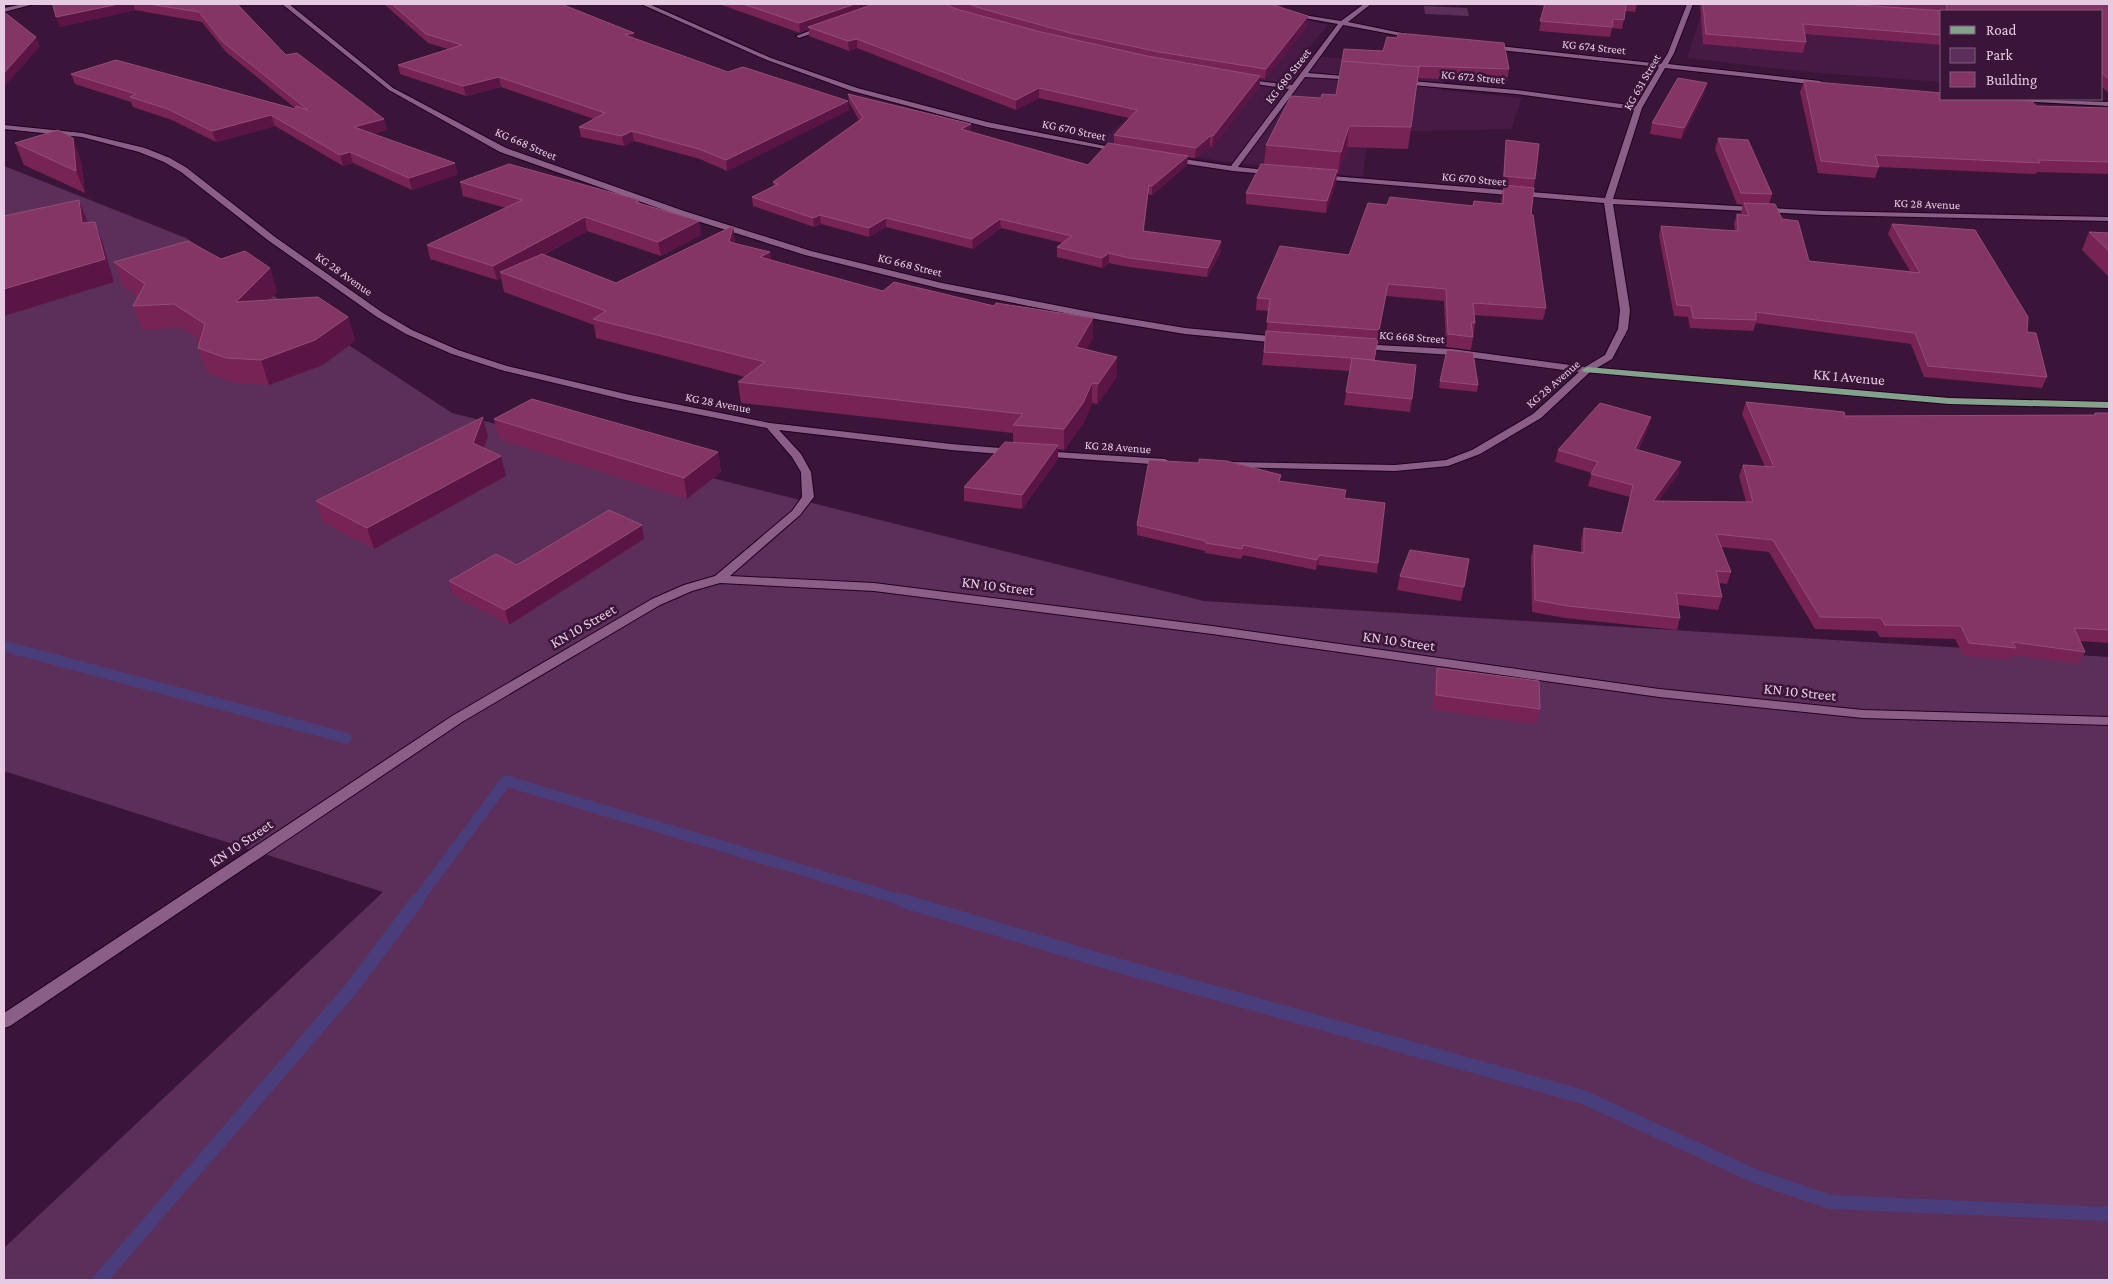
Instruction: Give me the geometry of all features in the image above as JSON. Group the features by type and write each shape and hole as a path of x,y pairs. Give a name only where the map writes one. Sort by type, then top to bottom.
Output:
{"main road":[{"name":"KK 1 Avenue","path":"1587,370 1949,401 2109,405"}],"street":[{"path":"4,10 31,4"},
{"name":"KG 668 Street","path":"285,4 391,89 503,150 671,210 808,253 942,286 1101,317 1185,331 1287,341"},
{"name":"KG 670 Street","path":"644,4 768,58 862,91 928,111 1126,151"},
{"name":"KG 680 Street","path":"1233,169 1293,87 1305,75 1341,24 1368,4"},
{"name":"KG 631 Street","path":"1608,201 1638,108 1665,66 1690,4"},
{"path":"1287,12 1341,24 1417,37"},
{"path":"799,36 836,23"},
{"name":"KG 674 Street","path":"1479,46 1828,84"},
{"path":"1305,75 1365,80"},
{"path":"1235,79 1293,87"},
{"name":"KG 672 Street","path":"1394,82 1516,92 1638,108"},
{"path":"2034,100 2109,104"},
{"path":"2094,100 2109,112"},
{"name":"KG 28 Avenue","path":"4,127 82,135 142,150 167,160 184,170 272,239 380,315 409,332 455,352 504,368 630,398 770,426 951,447 1177,463"},
{"path":"1165,158 1233,169 1281,174"},
{"name":"KG 670 Street","path":"1310,176 1608,201"},
{"name":"KG 28 Avenue","path":"1216,465 1395,468 1448,463 1476,452 1537,416 1587,370 1609,357 1623,329 1625,310 1608,201 1823,213 2109,219"},
{"name":"KG 668 Street","path":"1355,345 1452,352 1587,370"},
{"path":"719,578 796,513 808,497 806,472 797,456 770,426"},
{"name":"KN 10 Street","path":"4,1021 457,718 656,602 688,588 719,578 874,587 1202,628 1650,692 1863,714 2109,721"}],"shaded area":[{"path":"1232,4 1328,25 1303,55 1446,68 1441,90 1522,98 1511,129 1369,132 1363,177 1220,161 1100,142 1189,65"},
{"path":"1704,5 1940,22 1940,82 1808,72 1687,58"}],"green space":[{"path":"1424,6 1467,8 1469,16 1425,14"},
{"path":"4,166 186,238 452,413 1204,601 2109,657 2109,1280 4,1280 4,1248 383,892 4,771"}],"building":[{"path":"119,4 56,17 53,5"},
{"path":"149,4 237,4 286,55 297,53 384,119 354,127 455,163 409,178 350,152 340,155 271,115 212,131 168,109 130,97 136,94 71,74 116,60 295,109 296,106 308,110 223,42 199,12"},
{"path":"392,4 561,4 634,33 625,35 728,72 743,67 848,101 726,160 699,149 632,131 622,136 579,127 605,113 499,77 463,86 398,65 462,45 426,34"},
{"path":"743,4 855,4 799,23"},
{"path":"874,4 945,4 956,9 1041,32 1147,56 1260,76 1213,136 1210,136 1196,148 1114,135 1137,110 1039,88 1016,100 857,39 848,41 808,27"},
{"path":"969,4 1270,4 1308,16 1266,69 1159,52 1070,33"},
{"path":"1545,4 1626,4 1624,20 1613,19 1612,27 1540,21"},
{"path":"1703,4 1844,4 1940,11 1940,35 1803,24 1806,42 1706,34"},
{"path":"1946,4 2109,4 2109,79 2103,74 2103,10 1946,10"},
{"path":"4,12 36,37 4,73"},
{"path":"1398,33 1504,43 1509,69 1419,66 1419,68 1342,61 1344,49 1383,51 1387,37 1397,38"},
{"path":"1342,61 1419,67 1411,127 1349,126 1341,152 1266,145 1291,96 1321,98 1322,94 1336,95"},
{"path":"1678,78 1707,83 1684,128 1652,123"},
{"path":"1804,81 1940,93 1940,100 2018,100 2032,101 2036,106 2109,108 2109,162 2038,160 2040,163 1875,155 1879,167 1821,161"},
{"path":"848,94 971,124 961,129 1088,165 1108,143 1188,156 1152,186 1149,185 1143,231 1221,241 1208,268 1129,258 1109,253 1102,258 1057,247 1072,236 1000,219 972,239 886,218 869,228 820,215 813,218 752,197 778,184 773,182 863,118"},
{"path":"58,130 73,138 76,171 15,143"},
{"path":"1718,138 1748,140 1772,194 1741,193"},
{"path":"1506,140 1539,144 1535,179 1504,176"},
{"path":"509,164 639,200 635,202 699,221 658,242 585,217 493,266 427,245 522,200 460,182"},
{"path":"1261,164 1337,170 1327,201 1246,193"},
{"path":"1504,185 1534,188 1531,215 1533,215 1546,308 1473,303 1475,323 1471,322 1473,337 1448,334 1446,289 1388,284 1379,330 1267,322 1270,299 1257,298 1280,246 1349,255 1368,203 1387,205 1390,197 1473,206 1474,201 1503,204"},
{"path":"79,200 82,223 95,222 105,259 4,289 4,216"},
{"path":"1744,203 1775,204 1782,219 1798,221 1809,261 1920,273 1892,224 1975,230 2028,317 2027,332 2036,333 2047,377 1928,366 1915,333 1756,312 1756,320 1693,318 1691,306 1677,305 1661,226 1738,231 1737,214 1749,216"},
{"path":"733,226 729,242 770,252 760,257 883,291 894,282 994,306 996,303 1093,318 1076,347 1117,357 1098,384 1092,383 1083,403 1064,429 1013,425 1023,414 738,382 765,362 593,319 606,311 500,272 542,254 616,283"},
{"path":"2089,232 2109,233 2109,251"},
{"path":"188,241 221,259 245,251 270,268 236,302 318,297 348,317 315,340 261,360 226,358 198,348 205,324 174,304 133,306 145,284 114,262"},
{"path":"1266,331 1378,339 1374,360 1353,358 1416,365 1412,399 1346,392 1352,358 1264,352"},
{"path":"1447,350 1473,353 1478,385 1440,381"},
{"path":"532,399 718,452 684,478 494,419"},
{"path":"1746,402 1844,412 1845,416 2095,415 2095,413 2109,413 2109,630 2074,628 2085,652 2012,642 2016,648 1969,643 1961,626 1885,625 1881,618 1820,617 1773,540 1716,534 1731,572 1716,571 1722,597 1676,593 1680,618 1568,606 1535,600 1534,545 1584,553 1584,528 1622,533 1633,485 1591,474 1598,462 1558,450 1600,403 1651,417 1635,449 1681,462 1653,501 1753,502 1743,465 1774,467"},
{"path":"483,417 473,443 501,456 367,528 316,501"},
{"path":"1005,442 1058,445 1022,495 964,487"},
{"path":"1199,459 1227,461 1281,475 1279,481 1346,490 1344,498 1385,503 1378,563 1319,555 1317,560 1243,545 1242,549 1206,543 1206,541 1137,525 1149,460 1199,463"},
{"path":"609,510 642,525 505,610 449,581 496,554 517,565"},
{"path":"1410,550 1469,559 1464,587 1400,576"},
{"path":"1437,668 1539,681 1540,709 1436,695"}],"waterway":[{"path":"4,646 346,738"},
{"path":"416,902 506,781 908,902"},
{"path":"100,1280 351,989 417,901"},
{"path":"904,901 1127,968 1583,1097 1757,1177 1830,1202 2109,1214"}]}
